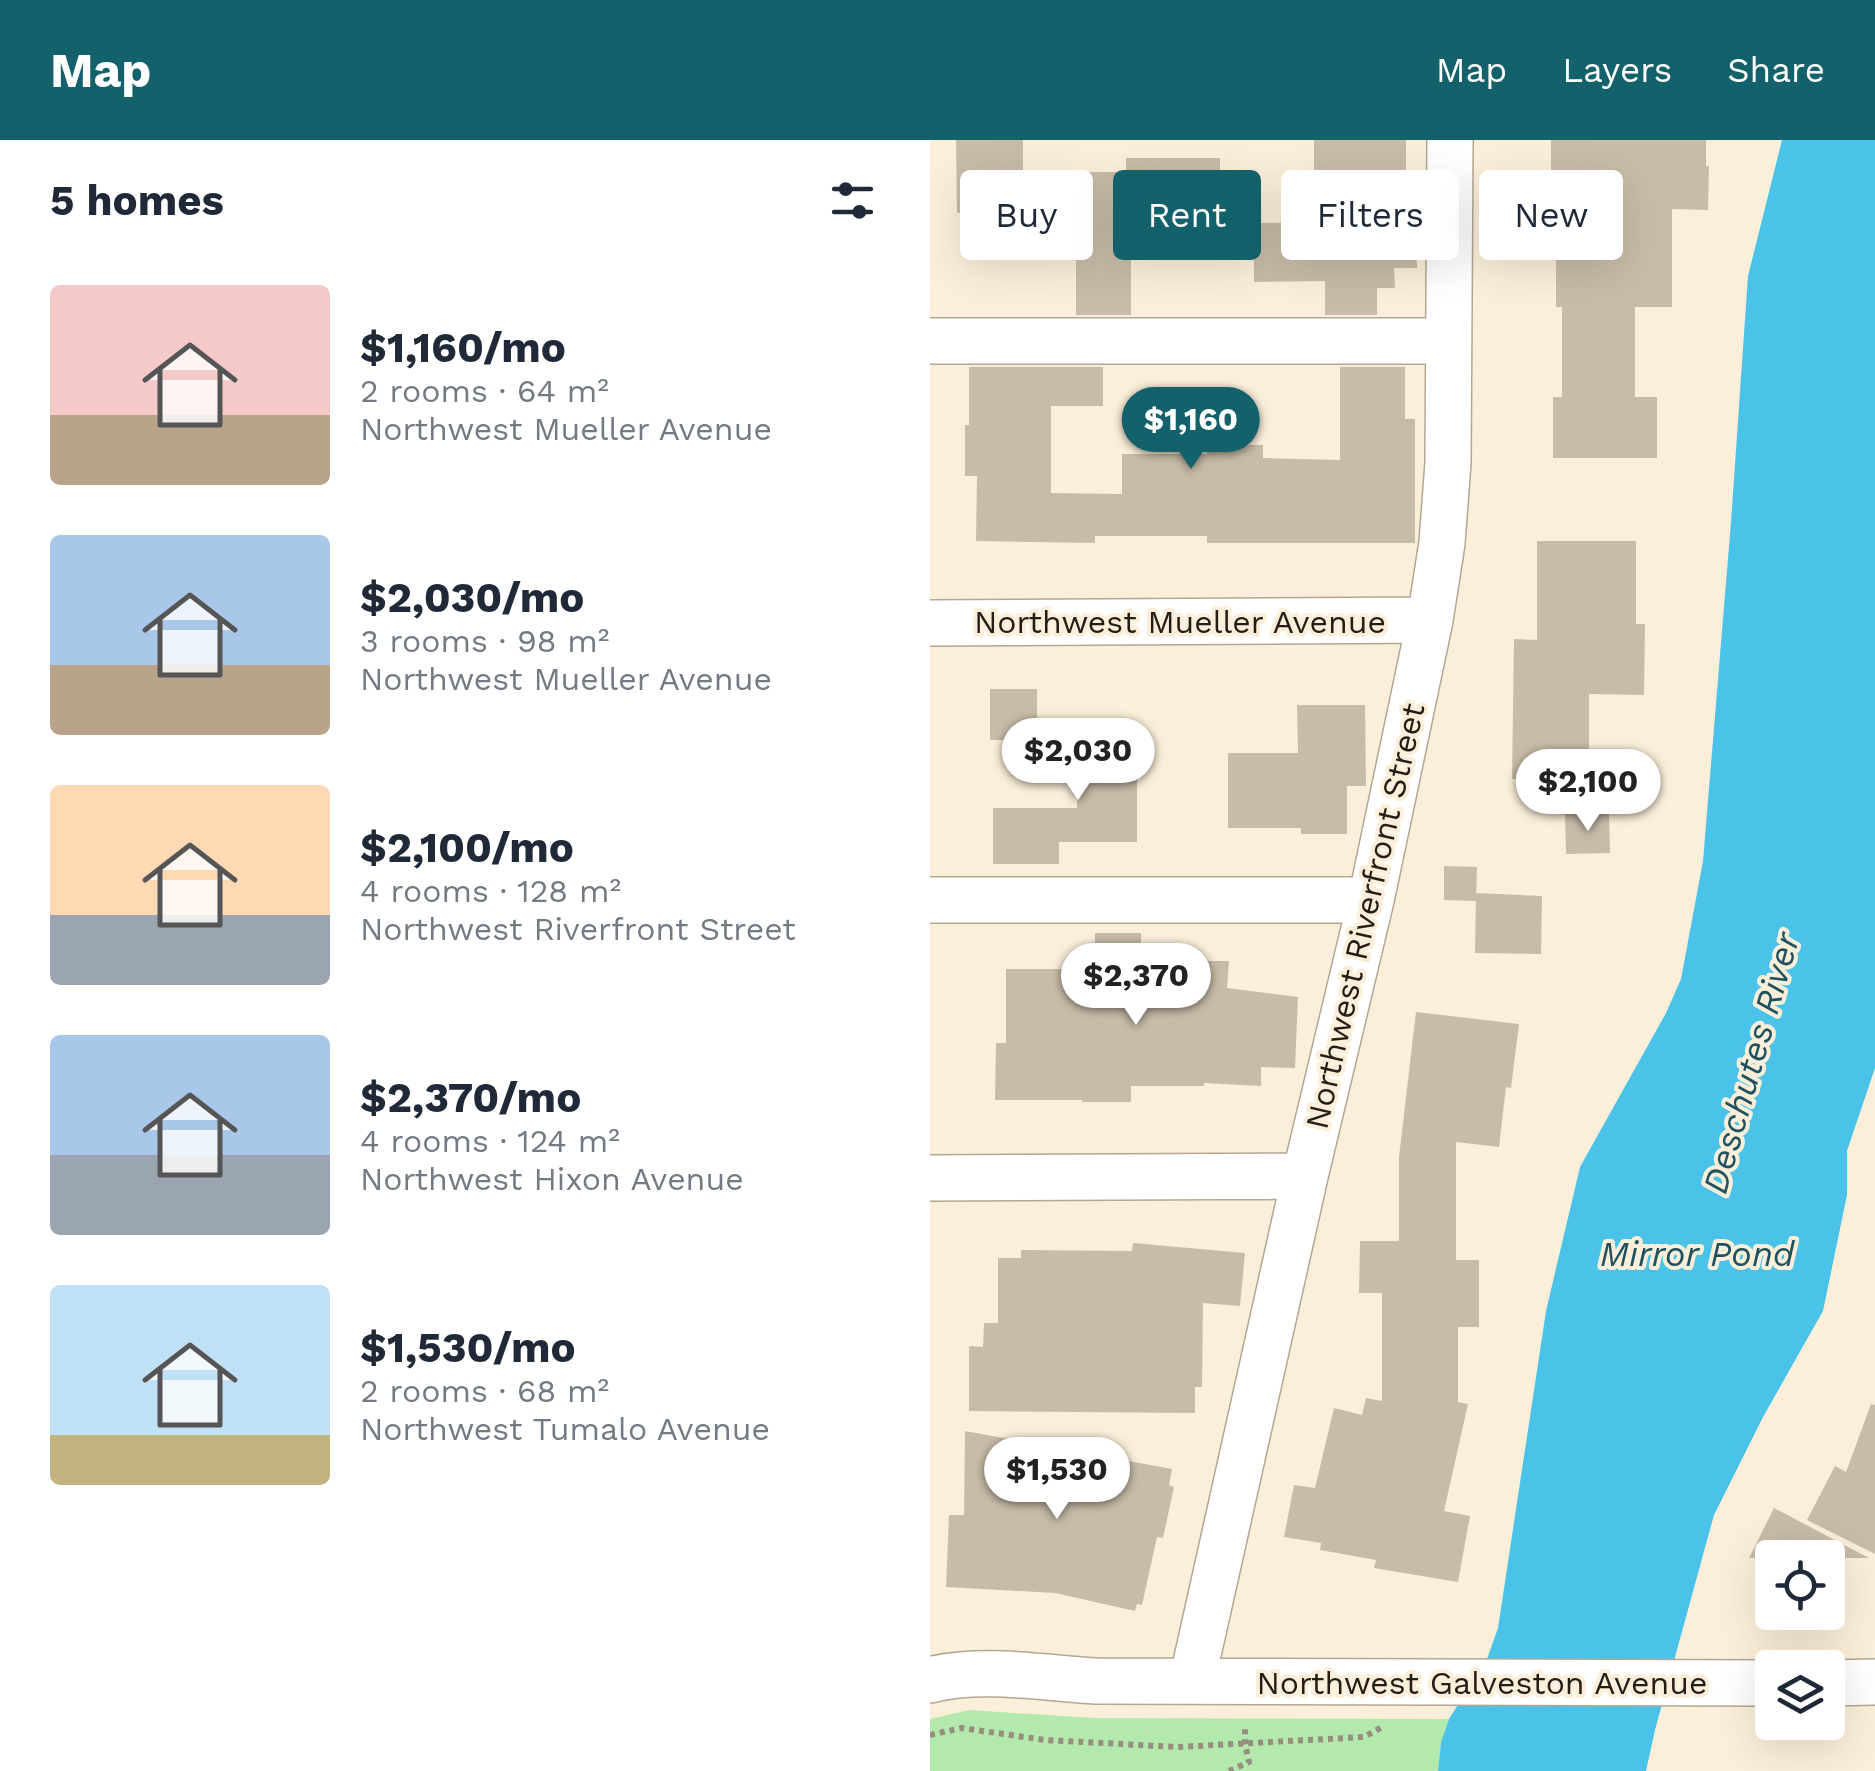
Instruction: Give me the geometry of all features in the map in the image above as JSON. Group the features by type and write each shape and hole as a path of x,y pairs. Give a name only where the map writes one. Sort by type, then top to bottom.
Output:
{"street":[{"name":"Northwest Riverfront Street","path":"1192,1681 1371,900 1430,620 1442,543 1448,463 1450,140"},
{"path":"930,342 1449,342"},
{"name":"Northwest Mueller Avenue","path":"930,624 1430,620"},
{"path":"930,900 1371,900"},
{"path":"930,1178 1306,1176"},
{"name":"Northwest Galveston Avenue","path":"930,1680 991,1675 1096,1681 1755,1684"},
{"path":"1845,1682 1875,1682"}],"path":[{"path":"930,1735 962,1728 1046,1740 1178,1747 1364,1737 1388,1724"},
{"path":"1229,1771 1248,1762 1245,1744"}],"green space":[{"path":"969,1710 1094,1718 1449,1719 1441,1742 1438,1771 930,1771 930,1719"}],"water":[{"path":"1782,140 1875,140 1875,1068 1847,1151 1847,1195 1823,1311 1714,1515 1646,1771 1438,1771 1441,1742 1449,1719 1459,1703 1475,1693 1498,1628 1546,1311 1580,1167 1681,979 1703,861 1748,276"}],"building":[{"path":"956,140 1023,140 1023,170 960,170 957,213"},
{"path":"1314,140 1406,140 1406,170 1314,170"},
{"path":"1551,140 1706,140 1708,210 1672,209 1672,307 1635,307 1635,397 1657,397 1657,458 1553,458 1553,397 1562,397 1562,307 1556,307 1556,260 1623,260 1623,170 1551,170"},
{"path":"1126,158 1220,158 1220,170 1126,170"},
{"path":"1093,172 1113,172 1113,260 1131,260 1131,315 1076,315 1076,260 1093,260"},
{"path":"1261,223 1281,223 1281,260 1417,260 1417,268 1394,268 1395,288 1377,288 1377,315 1325,315 1325,281 1254,282 1254,260 1261,260"},
{"path":"969,367 1103,367 1103,406 1051,406 1051,493 1122,494 1122,454 1207,454 1207,445 1263,445 1263,458 1340,460 1340,367 1405,367 1405,419 1415,419 1415,543 1207,543 1207,536 1095,536 1095,543 976,541 977,476 965,476"},
{"path":"1537,541 1636,541 1636,624 1645,624 1644,695 1589,694 1589,779 1512,779 1514,639 1537,640"},
{"path":"990,689 1037,689 1037,740 990,740"},
{"path":"1297,705 1365,705 1366,786 1347,786 1347,834 1301,834 1301,828 1228,828 1228,753 1298,753"},
{"path":"1077,726 1137,726 1137,842 1059,842 1059,864 993,864 993,808 1077,808"},
{"path":"1609,813 1610,853 1566,854 1565,814"},
{"path":"1444,866 1477,867 1476,901 1444,900"},
{"path":"1476,893 1542,896 1541,954 1475,953"},
{"path":"1095,933 1141,933 1141,961 1229,961 1227,988 1298,997 1295,1068 1261,1067 1261,1086 1131,1086 1131,1102 995,1100 996,1043 1006,1043 1006,969 1095,969"},
{"path":"1416,1012 1519,1024 1499,1147 1456,1142 1456,1260 1479,1260 1479,1327 1458,1327 1458,1402 1468,1404 1444,1511 1470,1516 1458,1582 1374,1568 1376,1560 1320,1550 1321,1543 1284,1537 1294,1485 1315,1488 1334,1408 1362,1415 1366,1398 1382,1401 1382,1293 1359,1293 1360,1241 1399,1241 1399,1157"},
{"path":"1133,1243 1245,1253 1240,1306 1203,1303 1202,1387 1195,1387 1195,1413 969,1411 969,1346 983,1347 984,1323 998,1323 998,1258 1021,1258 1021,1250 1132,1251"},
{"path":"1871,1404 1875,1405 1875,1554 1807,1520 1835,1466 1846,1472"},
{"path":"965,1431 1172,1469 1169,1485 1174,1487 1163,1538 1157,1537 1142,1605 1137,1604 1135,1611 1055,1593 946,1587 949,1515 964,1515"},
{"path":"1774,1508 1835,1540 1758,1540"},
{"path":"1845,1545 1869,1558 1845,1558"}],"water label":[{"name":"Deschutes River","path":"1751,1063"},
{"name":"Mirror Pond","path":"1697,1254"}]}
